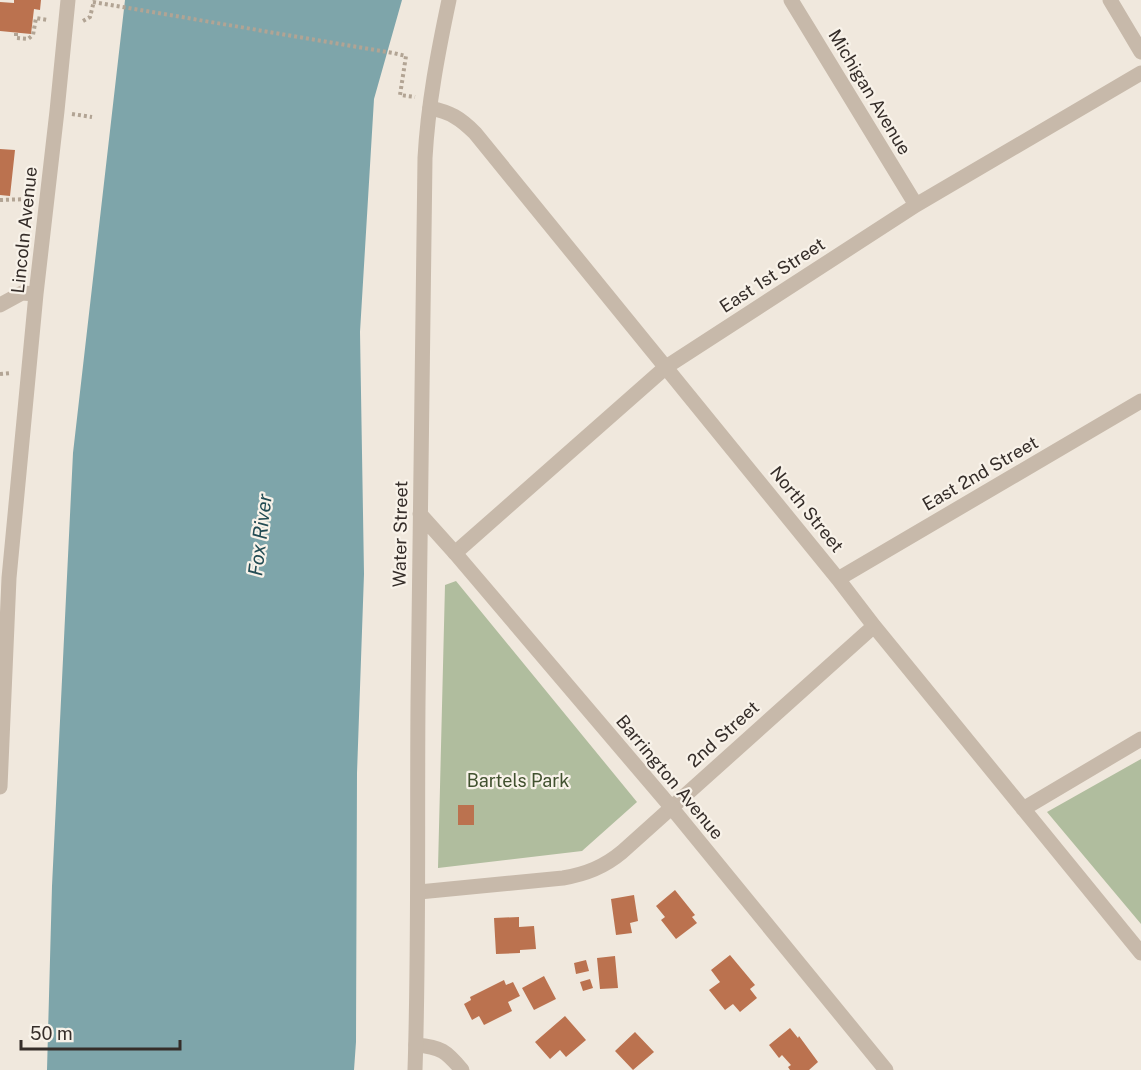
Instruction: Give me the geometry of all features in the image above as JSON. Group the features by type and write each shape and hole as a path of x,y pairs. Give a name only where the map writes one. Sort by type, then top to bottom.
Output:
{"street":[{"name":"Lincoln Avenue","path":"0,787 4,577 68,0"},
{"name":"Water Street","path":"415,1070 419,892 418,705 425,158 436,63 450,0"},
{"name":"Michigan Avenue","path":"791,0 916,205"},
{"path":"1110,0 1141,52"},
{"name":"East 1st Street","path":"455,553 666,367 916,205 1141,73"},
{"name":"North Street","path":"430,108 443,110 460,119 475,133 1141,952"},
{"path":"0,305 22,293 36,294"},
{"name":"East 2nd Street","path":"838,579 1141,401"},
{"name":"Barrington Avenue","path":"420,514 671,807 886,1070"},
{"name":"2nd Street","path":"419,892 563,878 600,867 615,858 874,626"},
{"path":"1023,809 1141,739"},
{"path":"416,1046 433,1046 442,1050 462,1070"}],"path":[{"path":"83,21 90,17 94,1 393,52 406,56 400,95 416,97 418,88"},
{"path":"16,33 16,38 28,39 33,35 36,18 49,20"},
{"path":"0,200 30,199"},
{"path":"0,374 12,373"}],"green space":[{"name":"Bartels Park","path":"456,581 637,802 582,851 438,868 445,585"},
{"path":"1141,759 1141,924 1047,812"}],"water":[{"name":"Fox River","path":"125,0 402,0 374,99 360,332 364,574 357,773 354,1070 47,1070 52,886 73,453"}],"building":[{"path":"14,0 41,0 40,10 34,9 31,34 0,31 0,2 14,3"},
{"path":"0,149 15,150 10,196 0,195"},
{"path":"458,805 474,805 474,825 458,825"},
{"path":"675,890 695,915 692,917 697,923 676,939 661,920 665,917 656,906"},
{"path":"634,895 638,921 630,923 632,933 616,935 611,899"},
{"path":"519,917 519,927 534,926 536,949 520,950 520,953 496,954 494,918"},
{"path":"730,955 755,985 750,989 757,998 740,1012 733,1004 725,1010 709,990 720,982 711,970"},
{"path":"615,956 618,988 600,989 597,958"},
{"path":"586,960 589,971 576,974 574,963"},
{"path":"544,976 556,999 534,1010 522,988"},
{"path":"590,979 593,988 583,991 580,982"},
{"path":"504,980 506,985 513,982 520,996 508,1002 512,1011 484,1025 479,1016 472,1020 464,1004 471,1000 470,997"},
{"path":"565,1016 586,1040 566,1057 560,1050 550,1059 535,1042"},
{"path":"790,1028 798,1038 799,1036 818,1062 809,1070 790,1070 788,1067 791,1065 782,1055 779,1058 769,1045"},
{"path":"635,1032 654,1052 633,1070 615,1051"}]}
